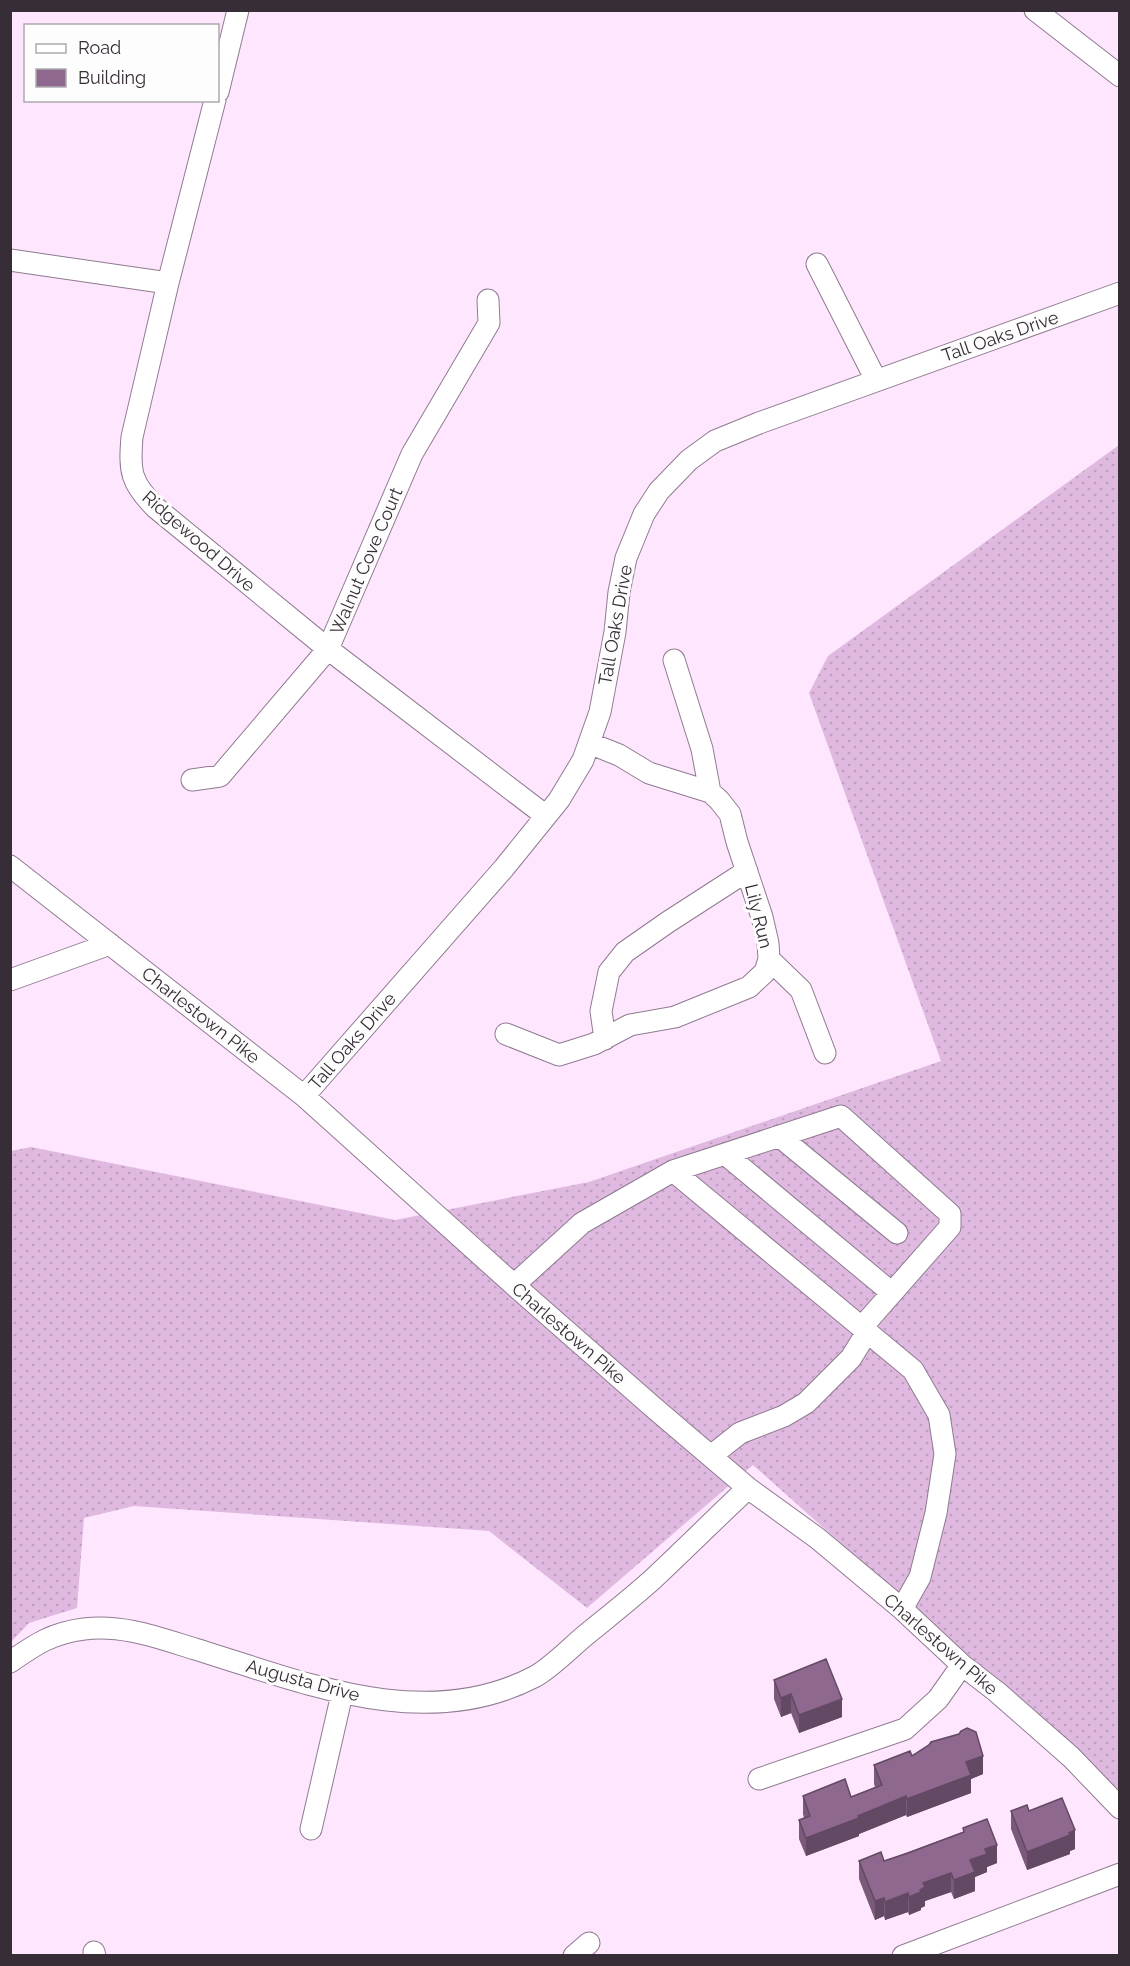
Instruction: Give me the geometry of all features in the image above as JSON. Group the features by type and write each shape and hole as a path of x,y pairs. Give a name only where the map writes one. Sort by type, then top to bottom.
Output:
{"street":[{"path":"219,88 238,10"},
{"path":"1035,10 1119,76"},
{"name":"Ridgewood Drive","path":"214,102 168,283 132,437 130,456 135,484 156,508 328,649 546,816"},
{"path":"10,260 168,283"},
{"path":"817,264 876,380"},
{"name":"Tall Oaks Drive","path":"304,1096 504,868 559,800 583,760 600,712 626,558 644,514 659,491 689,460 715,441 876,380 1119,293"},
{"name":"Walnut Cove Court","path":"192,780 220,776 328,649 412,454 489,323 488,300"},
{"path":"589,743 619,755 649,773 710,792 702,748 674,660"},
{"name":"Lily Run","path":"506,1034 559,1055 605,1039 630,1026 675,1017 749,987 765,972 770,959 762,917 730,814 710,792"},
{"name":"Charlestown Pike","path":"10,866 304,1096 514,1285 748,1488 817,1538 902,1609 962,1665 997,1692 1071,1757 1119,1808"},
{"path":"605,1039 601,1011 609,972 625,952 747,871"},
{"path":"10,980 110,944"},
{"path":"770,959 801,990 825,1053"},
{"path":"514,1285 582,1223 673,1171 841,1116 950,1214 950,1227 892,1293 864,1330 851,1358 806,1403 784,1416 740,1433 711,1456"},
{"path":"779,1136 897,1233"},
{"path":"725,1154 892,1293"},
{"path":"673,1171 913,1370 939,1415 945,1454 936,1513 920,1577 902,1609"},
{"name":"Augusta Drive","path":"10,1662 39,1641 55,1636 85,1629 116,1629 150,1635 342,1694 404,1703 441,1702 481,1695 536,1677 651,1580 748,1488"},
{"path":"759,1779 904,1730 938,1699 962,1665"},
{"path":"311,1829 342,1694"},
{"path":"903,1956 1119,1874"}],"shaded area":[{"path":"1119,445 1119,1791 753,1465 587,1608 489,1531 134,1506 84,1518 77,1608 29,1623 11,1642 11,1151 31,1147 395,1220 589,1182 941,1061 809,693 828,656"}],"building":[{"path":"826,1659 842,1699 799,1715 791,1694 781,1698 774,1680"},
{"path":"967,1728 976,1732 983,1756 966,1762 971,1775 907,1799 906,1796 858,1816 859,1818 806,1838 799,1820 810,1816 803,1796 845,1779 851,1797 882,1785 874,1765 910,1751 912,1756 931,1742 959,1734"},
{"path":"1062,1798 1075,1830 1069,1833 1070,1835 1027,1852 1011,1811 1027,1805 1029,1811"},
{"path":"987,1819 997,1845 985,1849 987,1854 970,1860 975,1872 954,1880 951,1873 923,1883 925,1887 920,1890 921,1892 909,1897 908,1893 885,1902 884,1898 875,1901 859,1861 881,1852 884,1861 964,1832 963,1828"}]}
